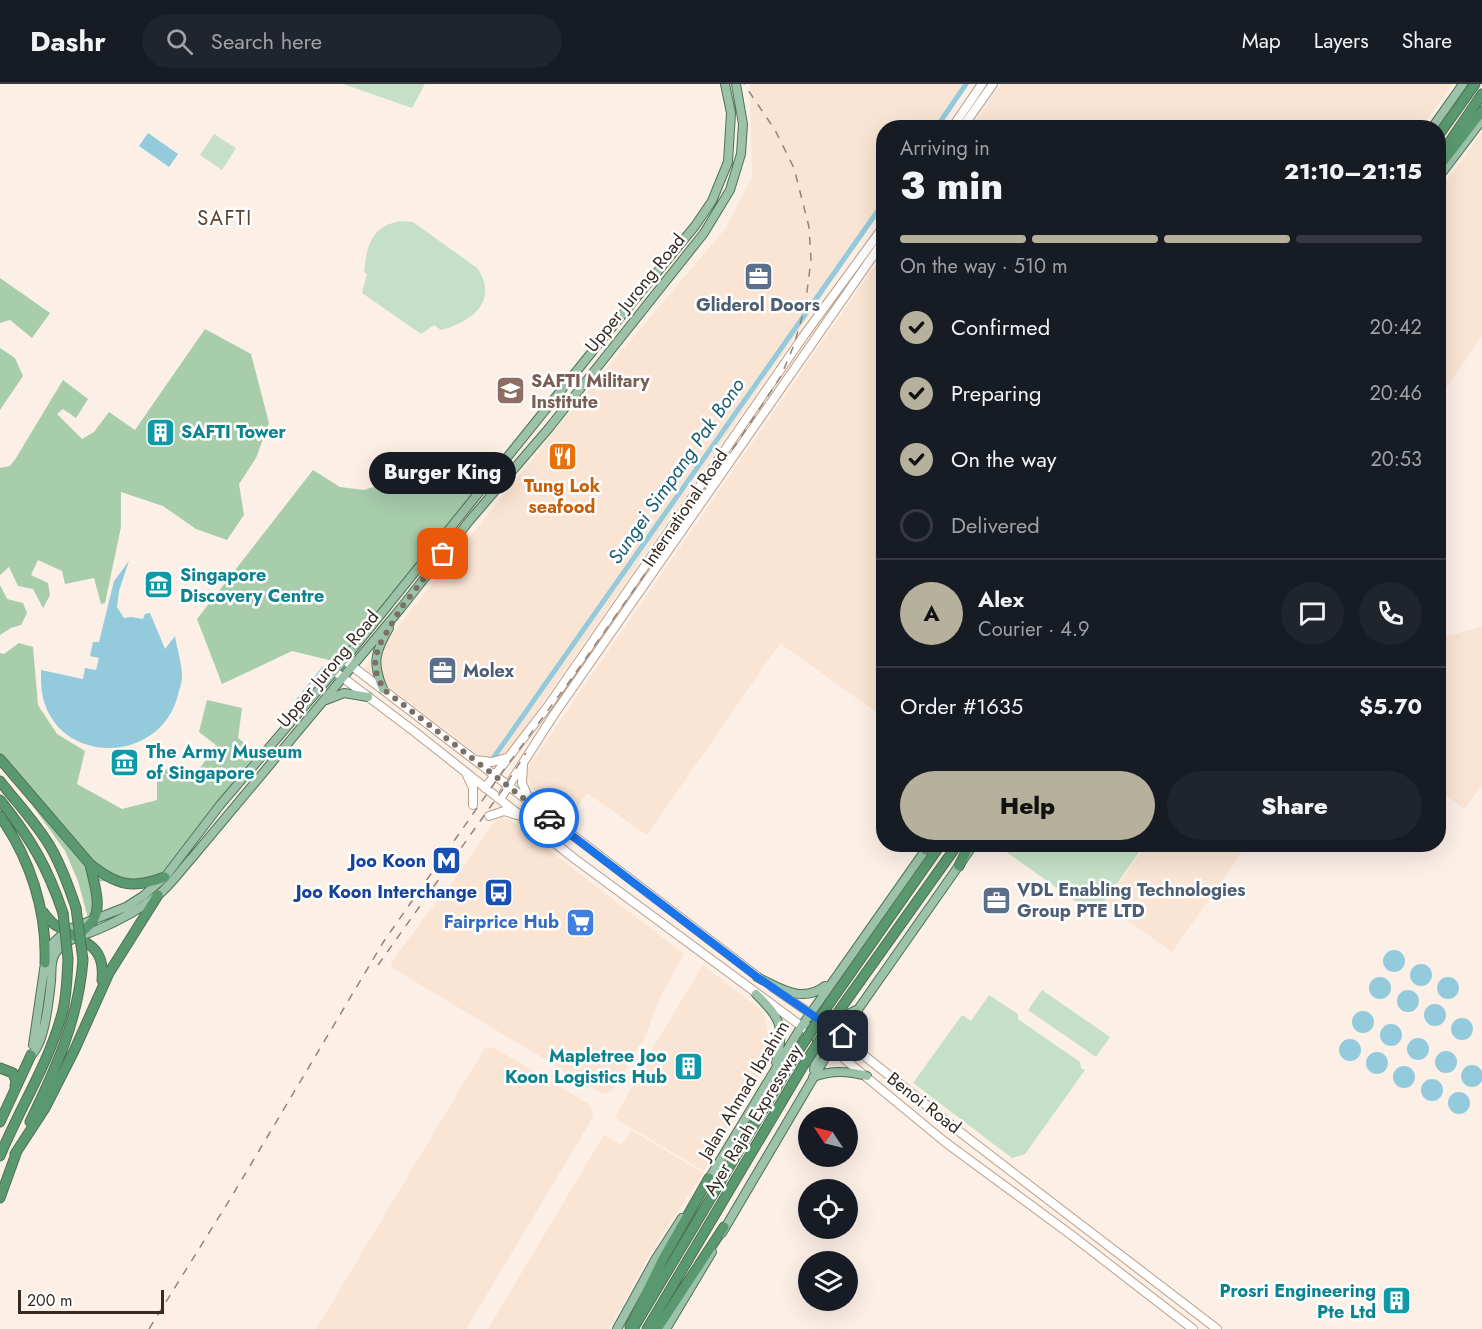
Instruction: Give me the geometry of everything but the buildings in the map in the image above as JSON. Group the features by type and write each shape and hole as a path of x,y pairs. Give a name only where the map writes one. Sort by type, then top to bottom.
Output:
{"highway":[{"path":"1446,125 1475,84"},
{"path":"1446,147 1482,94"},
{"path":"1446,158 1482,111"},
{"path":"0,759 102,875 126,885 149,883 165,877"},
{"path":"0,781 30,818 51,848 62,869 76,908 81,932 82,960 78,999 68,1037 15,1154 0,1198"},
{"path":"0,800 36,848 54,888 63,914 68,959 63,1009 45,1063 0,1156"},
{"path":"0,816 17,843 30,871 42,911 45,930 45,963"},
{"name":"Ayer Rajah Expressway","path":"631,1329 797,1053 935,852"},
{"name":"Ayer Rajah Expressway","path":"647,1329 803,1066 841,1008 952,852"},
{"path":"959,866 967,852"},
{"path":"76,937 93,921 97,903 90,864"},
{"path":"15,1154 55,1089 109,972 158,896"},
{"path":"42,911 58,927 91,944 99,955 103,971 101,991"},
{"path":"0,1122 31,1055"},
{"path":"0,1068 10,1071 15,1077 11,1100"},
{"path":"631,1329 663,1259 710,1178"},
{"path":"657,1329 724,1227"}],"main road":[{"name":"Upper Jurong Road","path":"67,930 126,907 165,877 220,805 345,660 589,355 691,232 712,201 728,162 731,113 725,84"},
{"name":"Upper Jurong Road","path":"76,937 129,915 158,896 401,608 470,520 549,428 704,233 730,190 741,154 742,111 736,84"},
{"path":"957,120 982,84"},
{"path":"968,120 993,84"},
{"path":"1438,120 1463,84"},
{"path":"1446,167 1482,120"},
{"name":"International Road","path":"485,788 551,702 805,334 876,237"},
{"name":"International Road","path":"500,799 553,716 876,252"},
{"path":"589,355 598,352 603,359"},
{"path":"419,568 423,572 430,571"},
{"path":"383,689 376,672 375,658 381,642 401,608"},
{"name":"Benoi Road","path":"345,660 757,977 817,1028 831,1048 945,1142 1193,1329"},
{"name":"Benoi Road","path":"334,671 575,858 756,993 817,1028 841,1035 961,1132 1217,1329"},
{"path":"321,703 332,696 344,693 368,697"},
{"path":"528,755 521,774 525,793 533,806"},
{"path":"475,760 492,762 510,756"},
{"path":"464,772 473,788 473,805"},
{"path":"489,816 504,811 529,821"},
{"name":"Jalan Ahmad Ibrahim","path":"617,1329 655,1260 710,1178 789,1045 817,1028 825,992 925,852"},
{"path":"666,1329 831,1048 959,866"},
{"path":"31,1055 45,963 53,943 67,930"},
{"path":"31,1055 38,1048 54,955 59,948 76,937"},
{"path":"757,977 786,992 803,995 819,991 832,981"},
{"path":"813,1077 817,1028 825,992"},
{"path":"756,993 775,1014 781,1027 780,1046 773,1071"},
{"path":"817,1028 843,1018 858,1008"},
{"path":"858,1008 856,1026 860,1050"},
{"path":"813,1077 834,1072 850,1072 867,1077"}],"shaded area":[{"path":"750,84 969,84 944,120 876,120 876,218 497,769 365,668 570,412 725,229 752,178"},
{"path":"1001,84 1453,84 1427,120 976,120"},
{"path":"1482,131 1482,336 1446,388 1446,181"},
{"path":"876,264 876,712 780,643 647,835 587,793 571,816 530,787 526,770"},
{"path":"1482,627 1482,786 1464,809 1446,795 1446,636"},
{"path":"502,818 510,820 684,954 661,995 645,1037 612,1091 603,1094 391,967 392,962 452,883 494,822"},
{"path":"1141,852 1242,852 1172,952 1104,904"},
{"name":"Mapletree Joo Koon Logistics Hub","path":"703,965 764,1012 771,1053 741,1110 712,1151 704,1171 615,1118 655,1044"},
{"path":"493,1047 590,1105 593,1117 466,1329 316,1329 484,1049"},
{"path":"631,1130 703,1173 648,1257 609,1329 488,1329 604,1135 622,1145"}],"green space":[{"path":"343,84 425,84 412,108"},
{"path":"214,134 236,148 222,170 200,155"},
{"path":"401,221 413,222 477,268 483,280 484,300 472,316 441,330 434,325 421,334 362,293 367,274 364,272 367,253 372,238 383,227"},
{"path":"0,278 50,313 32,338 10,320 0,323"},
{"path":"205,329 251,354 269,423 256,458 239,484 244,515 227,540 196,529 163,506 121,492 121,527 105,603 101,604 94,578 65,584 62,571 38,560 31,575 48,583 50,595 43,608 33,589 18,586 9,567 0,575 0,468 10,466 16,458 63,380 88,399 76,418 63,409 57,414 82,439 94,432 109,412 135,430"},
{"path":"0,348 15,358 23,376 0,410"},
{"path":"470,455 478,488 337,662 292,651 222,684 197,619 313,470 340,487 364,490"},
{"path":"0,585 7,599 23,603 27,613 21,625 0,635"},
{"path":"19,643 33,647 38,705 57,734 85,751 77,784 122,809 157,800 157,775 170,767 191,781 216,745 199,732 207,700 242,708 238,738 257,753 163,872 140,883 99,881 99,912 88,918 78,881 65,851 0,760 0,653 4,654"},
{"path":"1006,852 1139,852 1095,915"},
{"path":"1042,990 1110,1037 1096,1057 1028,1010"},
{"path":"989,995 1018,1014 1018,1019 1080,1062 1081,1068 1085,1070 1025,1154 1012,1158 913,1083 962,1015 971,1021"}],"water":[{"path":"148,133 178,154 169,167 139,146"},
{"path":"129,561 119,591 117,607 124,618 143,619 145,614 150,613 165,649 175,636 182,677 178,695 168,718 151,735 130,745 108,748 86,744 66,734 51,717 42,693 41,670 83,679 85,668 96,670 99,658 90,656 93,642 99,642 114,581"},
{"path":"1394,950 1402,953 1405,961 1402,969 1394,972 1386,969 1383,961 1386,953"},
{"path":"1421,964 1429,967 1432,975 1429,983 1421,986 1413,983 1410,975 1413,967"},
{"path":"1380,977 1388,980 1391,988 1388,996 1380,999 1372,996 1369,988 1372,980"},
{"path":"1448,977 1456,980 1459,988 1456,996 1448,999 1440,996 1437,988 1440,980"},
{"path":"1408,990 1416,993 1419,1001 1416,1009 1408,1012 1400,1009 1397,1001 1400,993"},
{"path":"1435,1004 1443,1007 1446,1015 1443,1023 1435,1026 1427,1023 1424,1015 1427,1007"},
{"path":"1363,1011 1371,1014 1374,1022 1371,1030 1363,1033 1355,1030 1352,1022 1355,1014"},
{"path":"1462,1018 1470,1021 1473,1029 1470,1037 1462,1040 1454,1037 1451,1029 1454,1021"},
{"path":"1391,1024 1399,1027 1402,1035 1399,1043 1391,1046 1383,1043 1380,1035 1383,1027"},
{"path":"1418,1038 1426,1041 1429,1049 1426,1057 1418,1060 1410,1057 1407,1049 1410,1041"},
{"path":"1350,1039 1358,1042 1361,1050 1358,1058 1350,1061 1342,1058 1339,1050 1342,1042"},
{"path":"1446,1051 1454,1054 1457,1062 1454,1070 1446,1073 1438,1070 1435,1062 1438,1054"},
{"path":"1377,1052 1385,1055 1388,1063 1385,1071 1377,1074 1369,1071 1366,1063 1369,1055"},
{"path":"1472,1065 1480,1068 1483,1076 1480,1084 1472,1087 1464,1084 1461,1076 1464,1068"},
{"path":"1404,1066 1412,1069 1415,1077 1412,1085 1404,1088 1396,1085 1393,1077 1396,1069"},
{"path":"1432,1079 1440,1082 1443,1090 1440,1098 1432,1101 1424,1098 1421,1090 1424,1082"},
{"path":"1459,1092 1467,1095 1470,1103 1467,1111 1459,1114 1451,1111 1448,1103 1451,1095"}],"waterway":[{"name":"Sungei Simpang Pak Bono","path":"941,120 966,84"},
{"name":"Sungei Simpang Pak Bono","path":"494,757 876,213"},
{"path":"295,702 323,667"}],"railway":[{"path":"149,1329 232,1196 384,941 503,771 569,682 739,440 781,376 794,345 805,307 811,260 809,227 794,168 775,130 744,84"},
{"path":"378,965 526,753"}],"way so far":[{"path":"443,554 401,608 381,642 375,658 376,672 380,682 383,689 549,818"}],"place":[{"name":"Gliderol Doors","path":"758,276"},
{"name":"SAFTI Military Institute","path":"510,391"},
{"name":"SAFTI Tower","path":"160,432"},
{"name":"Tung Lok seafood","path":"562,457"},
{"name":"Burger King","path":"443,554"},
{"name":"Singapore Discovery Centre","path":"159,585"},
{"name":"Molex","path":"442,671"},
{"name":"The Army Museum of Singapore","path":"125,762"},
{"name":"Joo Koon","path":"447,861"},
{"name":"Joo Koon Interchange","path":"498,892"},
{"name":"VDL Enabling Technologies Group PTE LTD","path":"996,900"},
{"name":"Fairprice Hub","path":"580,922"},
{"name":"Mapletree Joo Koon Logistics Hub","path":"688,1066"},
{"name":"Prosri Engineering Pte Ltd","path":"1397,1301"}],"district":[{"name":"SAFTI","path":"225,218"}],"route":[{"path":"549,818 757,977 843,1036"}]}
